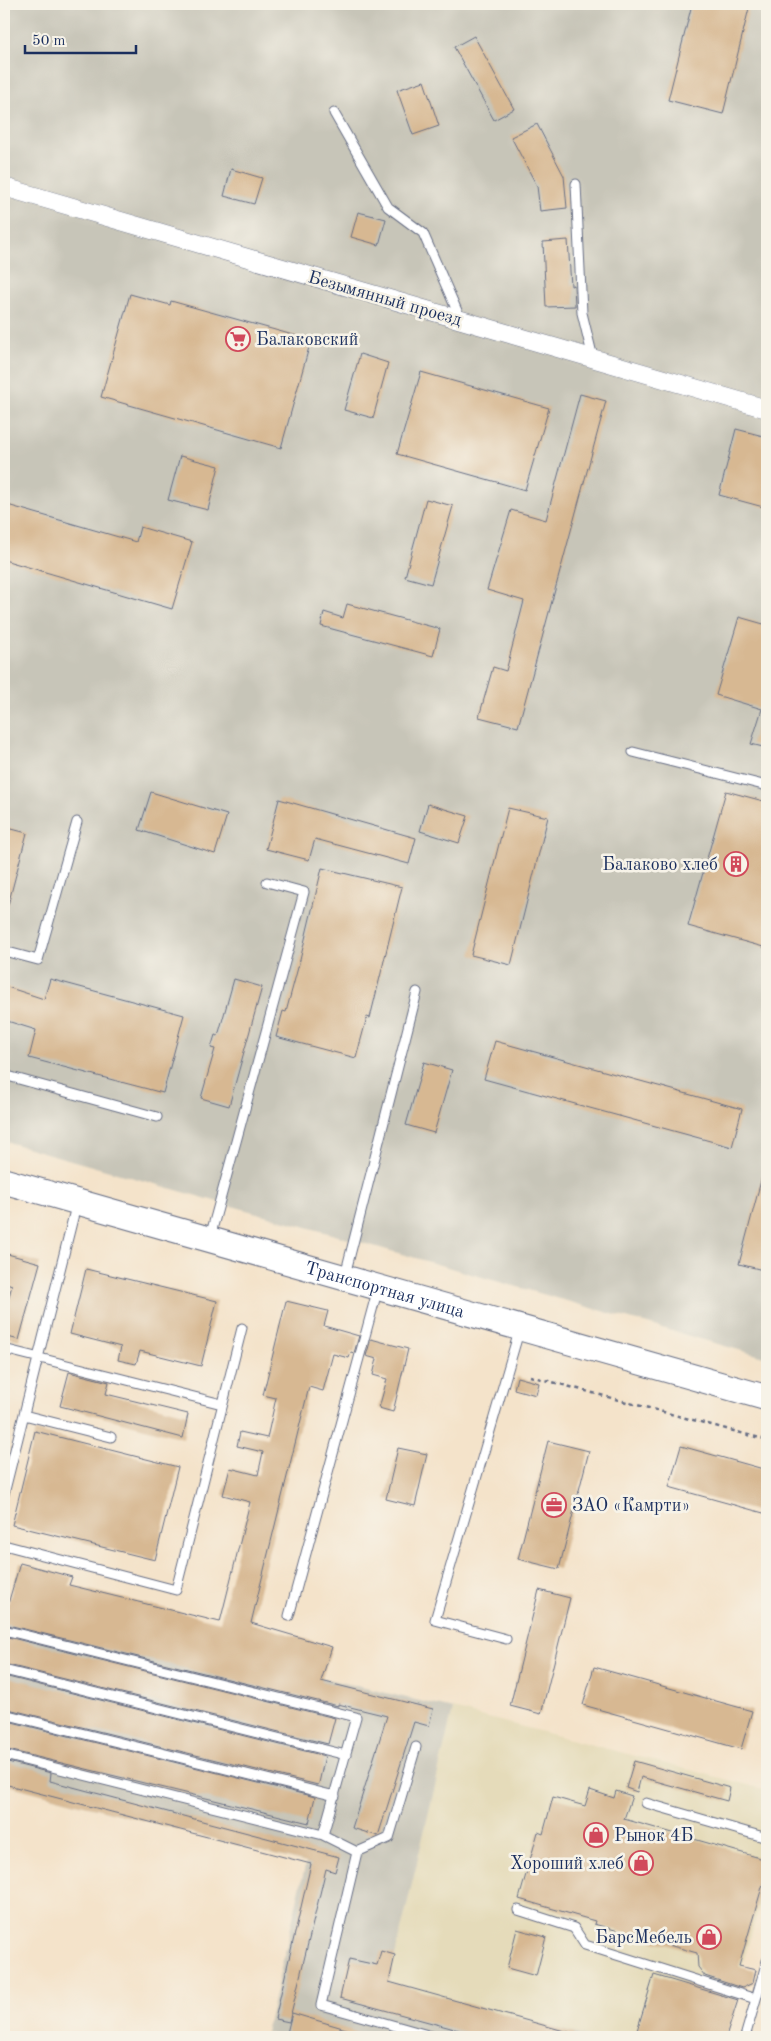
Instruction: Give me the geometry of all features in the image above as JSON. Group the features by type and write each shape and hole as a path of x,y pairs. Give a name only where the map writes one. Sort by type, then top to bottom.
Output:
{"main road":[{"name":"Транспортная улица","path":"4,1181 767,1398"}],"street":[{"name":"Безымянный проезд","path":"4,187 767,409"}],"lane":[{"path":"334,113 388,207 423,233 461,320"},
{"path":"576,184 582,313 593,358"},
{"path":"633,752 767,786"},
{"path":"4,951 38,960 77,822"},
{"path":"209,1239 304,892 266,882"},
{"path":"344,1278 417,992"},
{"path":"4,1075 157,1117"},
{"path":"4,1494 77,1202"},
{"path":"288,1616 378,1288"},
{"path":"4,1545 176,1590 242,1328"},
{"path":"506,1639 436,1620 520,1328"},
{"path":"4,1349 222,1404"},
{"path":"24,1415 111,1437"},
{"path":"4,1630 356,1718 323,1835"},
{"path":"4,1670 346,1755"},
{"path":"4,1714 335,1796"},
{"path":"358,1852 389,1838 416,1747"},
{"path":"4,1755 323,1835 358,1852"},
{"path":"646,1803 767,1838"},
{"path":"358,1852 321,2005 435,2037"},
{"path":"518,1910 574,1928 585,1945 756,1999"},
{"path":"745,2037 767,1961"}],"path":[{"path":"530,1376 767,1440"}],"shaded area":[{"path":"4,4 767,4 767,1358 4,1141"},
{"path":"4,1602 453,1709 389,1982 587,2037 283,2037 266,2033 306,1863 4,1784"},
{"name":"Рынок 4Б","path":"453,1709 767,1790 767,1879 722,2037 587,2037 389,1982"}],"building":[{"path":"692,4 750,4 723,114 668,100"},
{"path":"474,36 514,109 494,120 454,47"},
{"path":"424,81 439,126 413,135 397,90"},
{"path":"537,124 564,176 567,208 540,211 537,186 511,137"},
{"path":"231,169 262,178 254,204 224,196"},
{"path":"358,212 386,219 379,245 351,237"},
{"path":"568,240 571,286 574,285 575,306 546,307 543,242"},
{"path":"130,294 170,305 171,301 311,340 281,448 101,397"},
{"path":"360,354 388,363 373,418 344,410"},
{"path":"421,372 549,408 525,490 397,454"},
{"path":"580,394 606,401 518,727 479,717 493,667 506,671 524,601 487,590 511,510 546,520"},
{"path":"736,429 767,437 767,508 719,495"},
{"path":"180,456 219,466 208,510 168,500"},
{"path":"426,499 453,506 431,584 405,577"},
{"path":"4,504 136,542 140,527 192,542 172,609 4,560"},
{"path":"347,604 440,629 433,656 321,626 324,612 343,618"},
{"path":"739,617 767,625 767,748 751,744 762,709 716,695"},
{"name":"Балаково хлеб","path":"726,791 767,802 767,948 688,926"},
{"path":"151,792 227,815 215,854 139,830"},
{"path":"279,799 416,838 409,864 315,839 309,860 266,849"},
{"path":"428,804 468,816 459,843 420,831"},
{"path":"508,808 548,817 511,965 471,955"},
{"path":"4,827 27,833 8,905 4,904"},
{"path":"322,868 402,887 370,1018 367,1017 356,1058 276,1037 283,1011 286,1012"},
{"path":"50,979 184,1015 163,1093 29,1058 36,1030 4,1020 4,986 44,999"},
{"path":"234,979 262,987 229,1106 201,1098 215,1049 211,1048 215,1035 218,1036"},
{"path":"495,1041 742,1109 732,1147 484,1079"},
{"path":"424,1062 452,1070 434,1133 406,1125"},
{"path":"763,1173 767,1174 767,1255 763,1270 739,1264"},
{"path":"4,1253 40,1263 19,1340 4,1336 4,1316 12,1285 4,1282"},
{"path":"86,1269 217,1301 201,1366 140,1351 136,1364 118,1360 121,1347 70,1334"},
{"path":"286,1301 328,1311 324,1326 359,1336 354,1353 351,1352 349,1358 333,1354 323,1391 309,1387 251,1623 332,1647 321,1681 433,1709 429,1726 414,1722 378,1836 352,1828 387,1716 338,1704 338,1706 4,1624 4,1603 8,1604 20,1563 72,1577 69,1585 220,1622 250,1502 223,1495 230,1468 258,1475 263,1452 237,1446 240,1432 267,1438 276,1398 263,1395"},
{"path":"371,1339 408,1349 393,1412 379,1408 387,1379 373,1375 377,1359 366,1356"},
{"path":"69,1372 109,1382 106,1394 188,1414 183,1438 60,1406"},
{"path":"517,1377 539,1383 536,1395 514,1389"},
{"path":"35,1431 178,1467 155,1560 12,1525"},
{"name":"ЗАО «Камрти»","path":"548,1441 589,1451 559,1569 518,1559"},
{"path":"681,1446 767,1470 767,1514 669,1487"},
{"path":"398,1448 427,1454 415,1506 386,1499"},
{"path":"539,1590 570,1598 541,1714 510,1706"},
{"path":"4,1636 335,1718 328,1744 4,1664"},
{"path":"594,1667 752,1711 741,1749 583,1705"},
{"path":"4,1676 325,1756 319,1783 318,1785 4,1708"},
{"path":"4,1720 315,1797 309,1823 4,1749"},
{"path":"4,1761 51,1773 50,1781 339,1857 335,1872 326,1869 289,2022 275,2019 311,1864 4,1784"},
{"path":"634,1761 730,1788 727,1801 641,1777 637,1792 626,1788"},
{"path":"590,1790 614,1798 616,1791 632,1796 624,1819 767,1860 767,1870 739,1966 756,1970 753,1983 742,1988 705,1976 698,1967 697,1953 594,1924 595,1921 519,1899 538,1832 543,1834 553,1797 585,1806"},
{"path":"517,1929 546,1937 536,1976 507,1968"},
{"path":"381,1951 395,1955 389,1982 575,2034 574,2037 484,2037 340,1998 349,1959 377,1965"},
{"path":"654,1975 738,2000 726,2037 635,2037"},
{"path":"292,2013 363,2034 363,2037 300,2037 287,2033"}],"place":[{"name":"Балаковский","path":"238,339"},
{"name":"Балаково хлеб","path":"736,864"},
{"name":"ЗАО «Камрти»","path":"554,1505"},
{"name":"Рынок 4Б","path":"596,1835"},
{"name":"Хороший хлеб","path":"641,1863"},
{"name":"БарсМебель","path":"709,1937"}]}
